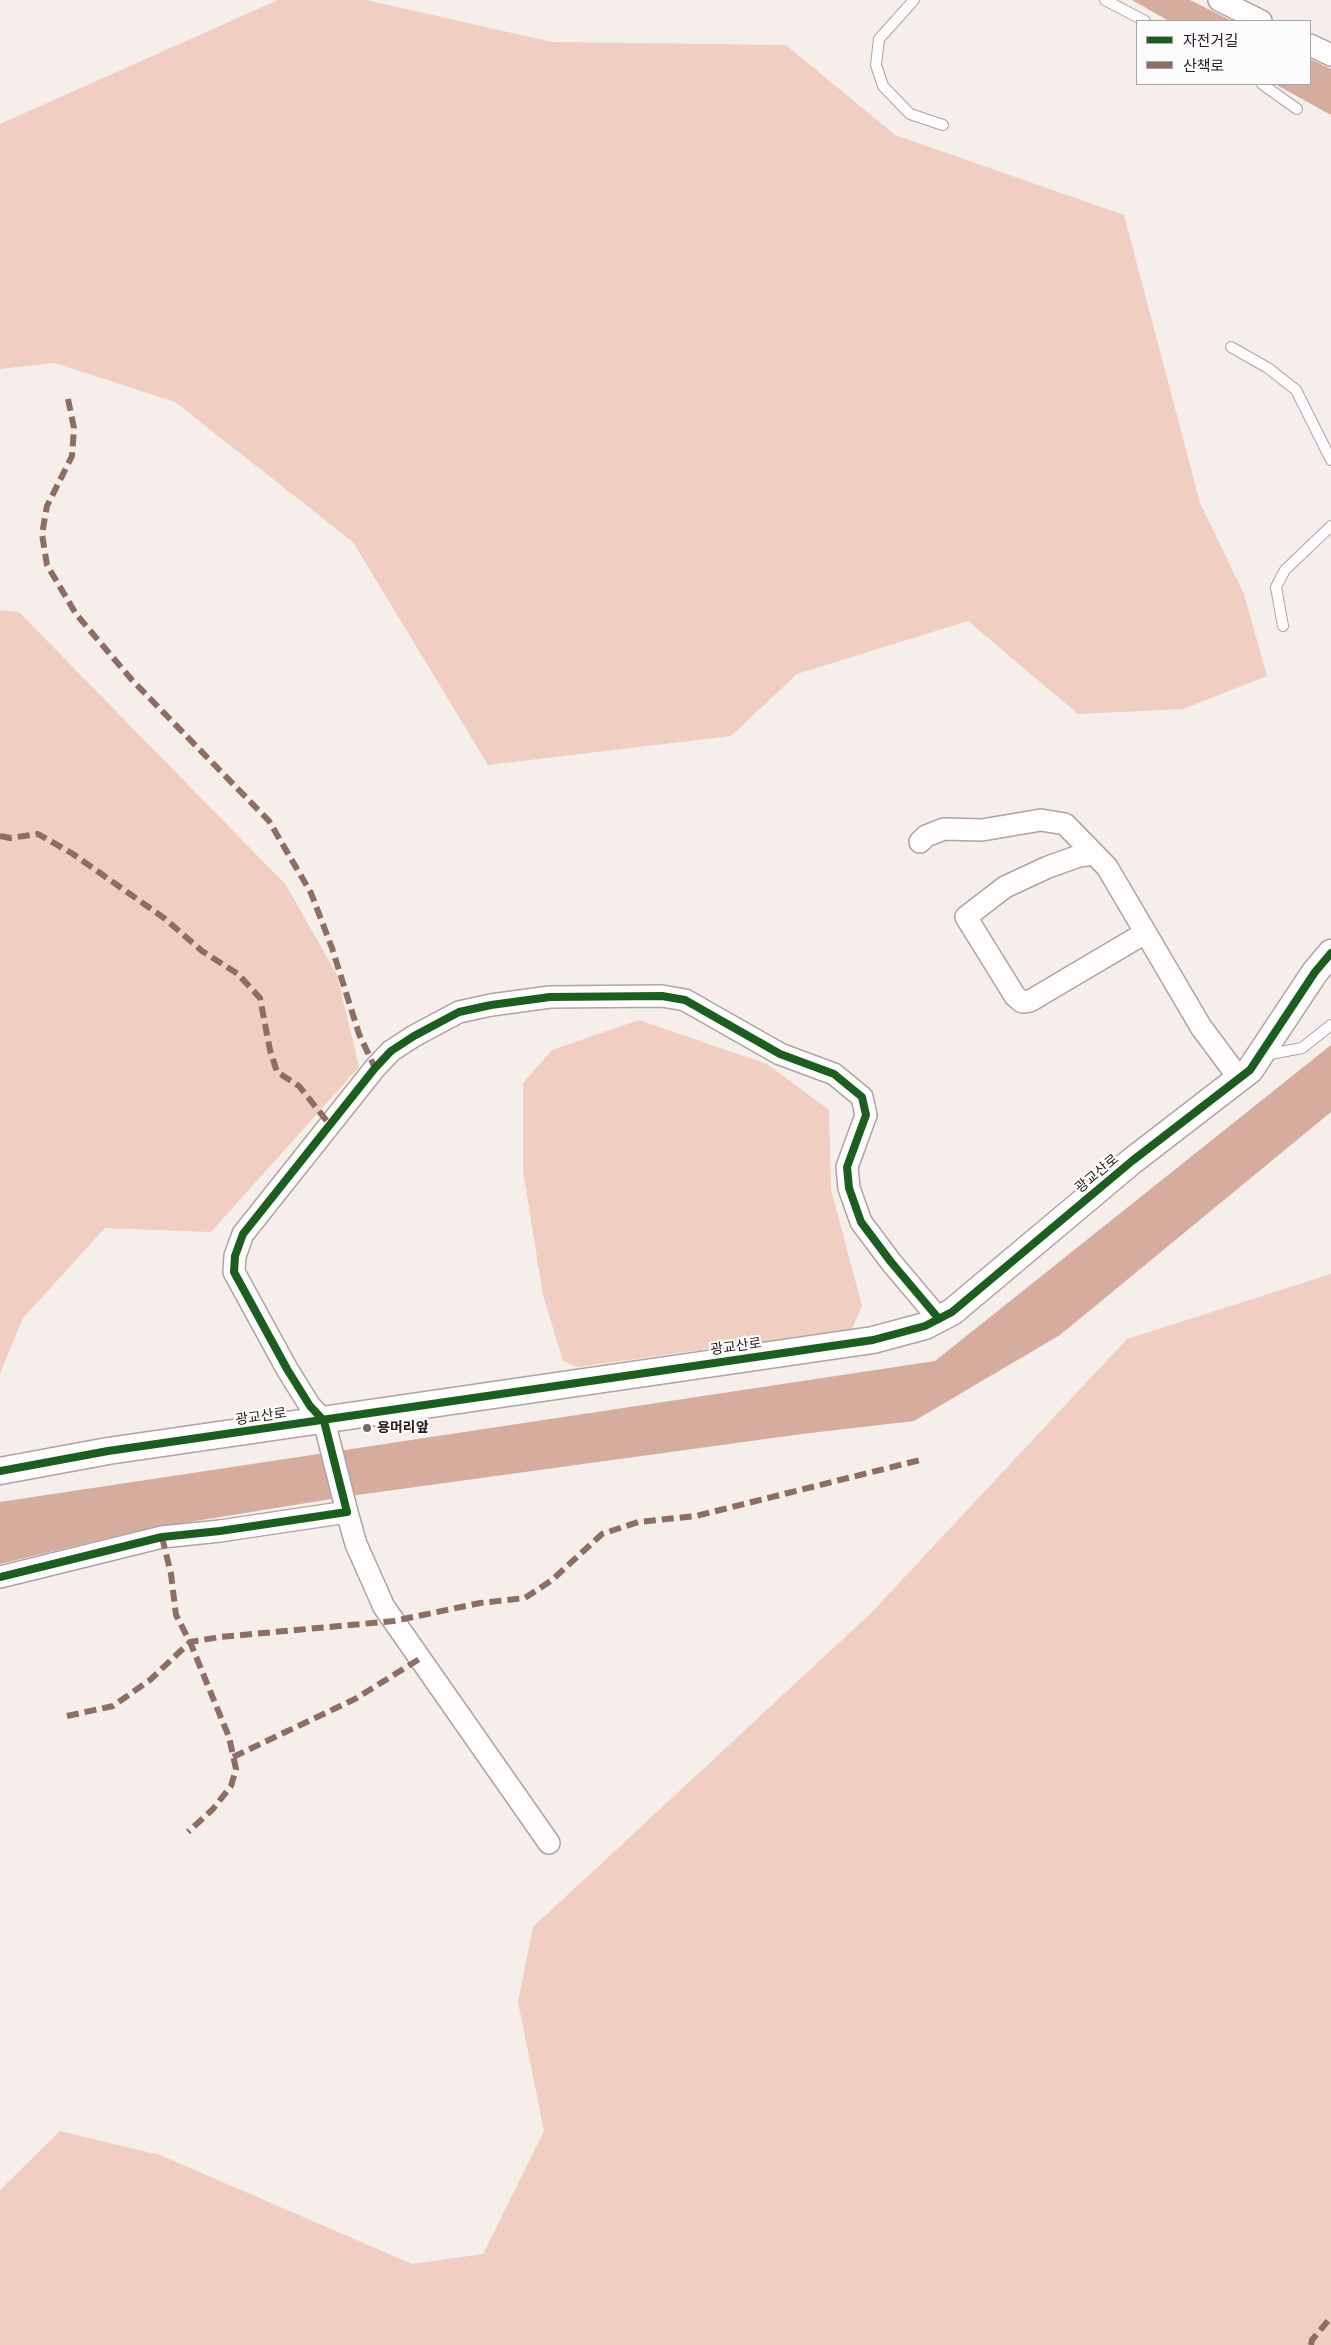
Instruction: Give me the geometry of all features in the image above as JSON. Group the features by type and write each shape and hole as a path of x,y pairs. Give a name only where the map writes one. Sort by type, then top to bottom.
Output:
{"street":[{"path":"1219,0 1259,20"},
{"path":"1311,45 1331,54"},
{"path":"920,842 926,836 944,829 982,830 1041,820 1064,824 1107,867 1201,1027 1239,1078"},
{"path":"1094,854 1079,856 1048,867 1005,888 966,917 1015,996 1022,1002 1030,1001 1145,933"},
{"name":"광교산로","path":"0,1471 108,1451 326,1430 873,1340 903,1333 940,1319 952,1312 1132,1161 1250,1070 1315,972 1331,954"},
{"path":"550,1843 384,1607 356,1544 326,1430 287,1369 234,1272 235,1256 243,1234 375,1068 391,1051 414,1036 459,1012 491,1005 579,996 662,996 685,1000 780,1054 834,1074 862,1097 866,1115 848,1167 850,1188 861,1222 890,1262 940,1319"},
{"path":"0,1577 152,1538 346,1508"}],"lane":[{"path":"914,0 879,39 876,65 883,86 910,114 944,125"},
{"path":"1105,0 1143,20"},
{"path":"1263,85 1297,109"},
{"path":"1231,347 1268,368 1296,390 1331,460"},
{"path":"1283,626 1276,587 1285,570 1331,526"},
{"path":"1259,1056 1302,1048 1331,1025"}],"shaded area":[{"path":"278,0 366,0 552,42 786,45 895,135 1124,215 1200,503 1244,594 1267,676 1183,709 1078,714 968,621 797,674 731,736 488,765 353,542 175,402 55,363 0,369 0,124"},
{"path":"1132,0 1190,0 1230,20 1167,20"},
{"path":"1311,59 1331,69 1331,115 1277,85 1311,85"},
{"path":"0,610 19,612 286,885 337,975 359,1067 211,1232 105,1228 23,1318 0,1373"},
{"path":"639,1020 767,1064 829,1110 831,1189 862,1306 852,1329 577,1367 563,1361 543,1295 523,1171 523,1083 552,1050"},
{"path":"1331,1045 1331,1112 1060,1335 914,1421 802,1434 350,1496 146,1529 0,1564 0,1502 935,1361"},
{"path":"1331,1274 1331,2345 0,2345 0,2190 60,2131 160,2155 412,2264 483,2254 544,2131 518,2002 533,1927 871,1613 1127,1339"}],"marked path":[{"path":"68,399 74,428 72,456 47,506 42,534 47,565 76,614 132,680 269,821 311,893 332,948 359,1034 375,1068"},
{"path":"0,836 10,838 38,834 73,854 164,918 202,951 238,974 260,998 270,1050 277,1072 299,1086 330,1125"},
{"path":"67,1716 113,1706 150,1680 190,1642 220,1637 394,1621 480,1603 525,1598 552,1580 602,1534 638,1522 696,1516 924,1459"},
{"path":"162,1537 171,1574 176,1615 190,1642 229,1737 236,1769 231,1786 213,1809 188,1832"},
{"path":"233,1757 355,1699 421,1658"},
{"path":"1311,2345 1312,2340 1331,2317"}],"cycle path":[{"path":"0,1471 108,1451 873,1340 925,1326 952,1312 1132,1161 1250,1070 1315,972 1331,953"},
{"path":"0,1577 162,1537 220,1531 347,1512 324,1421 310,1406 287,1369 234,1272 235,1256 243,1234 375,1068 391,1051 414,1036 459,1012 491,1005 550,997 662,996 685,1000 780,1054 834,1074 862,1097 866,1115 847,1167 849,1188 861,1222 891,1262 939,1319"}],"place":[{"name":"용머리앞","path":"367,1428"}]}
